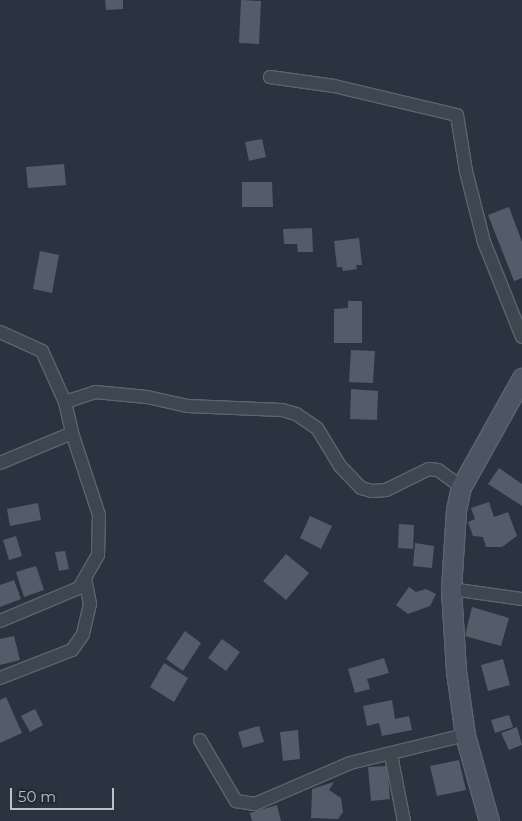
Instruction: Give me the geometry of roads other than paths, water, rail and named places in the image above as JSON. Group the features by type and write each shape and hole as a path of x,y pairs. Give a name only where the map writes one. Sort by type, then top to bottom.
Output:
{"street":[{"path":"270,77 334,86 457,115 466,171 484,242 522,337"},
{"path":"0,332 42,351 65,402 72,433 99,515 98,555 79,588 0,621"},
{"path":"489,821 465,736 460,709 453,642 451,589 456,510 461,487 522,378"},
{"path":"65,402 95,392 147,397 188,406 282,410 296,414 317,428 340,466 361,488 372,491 386,490 429,469 438,470 461,487"},
{"path":"0,463 72,433"},
{"path":"0,678 72,650 83,634 90,604 85,578"},
{"path":"451,589 522,599"},
{"path":"200,740 236,801 254,804 350,763 391,755 465,736"},
{"path":"391,755 404,821"}]}
